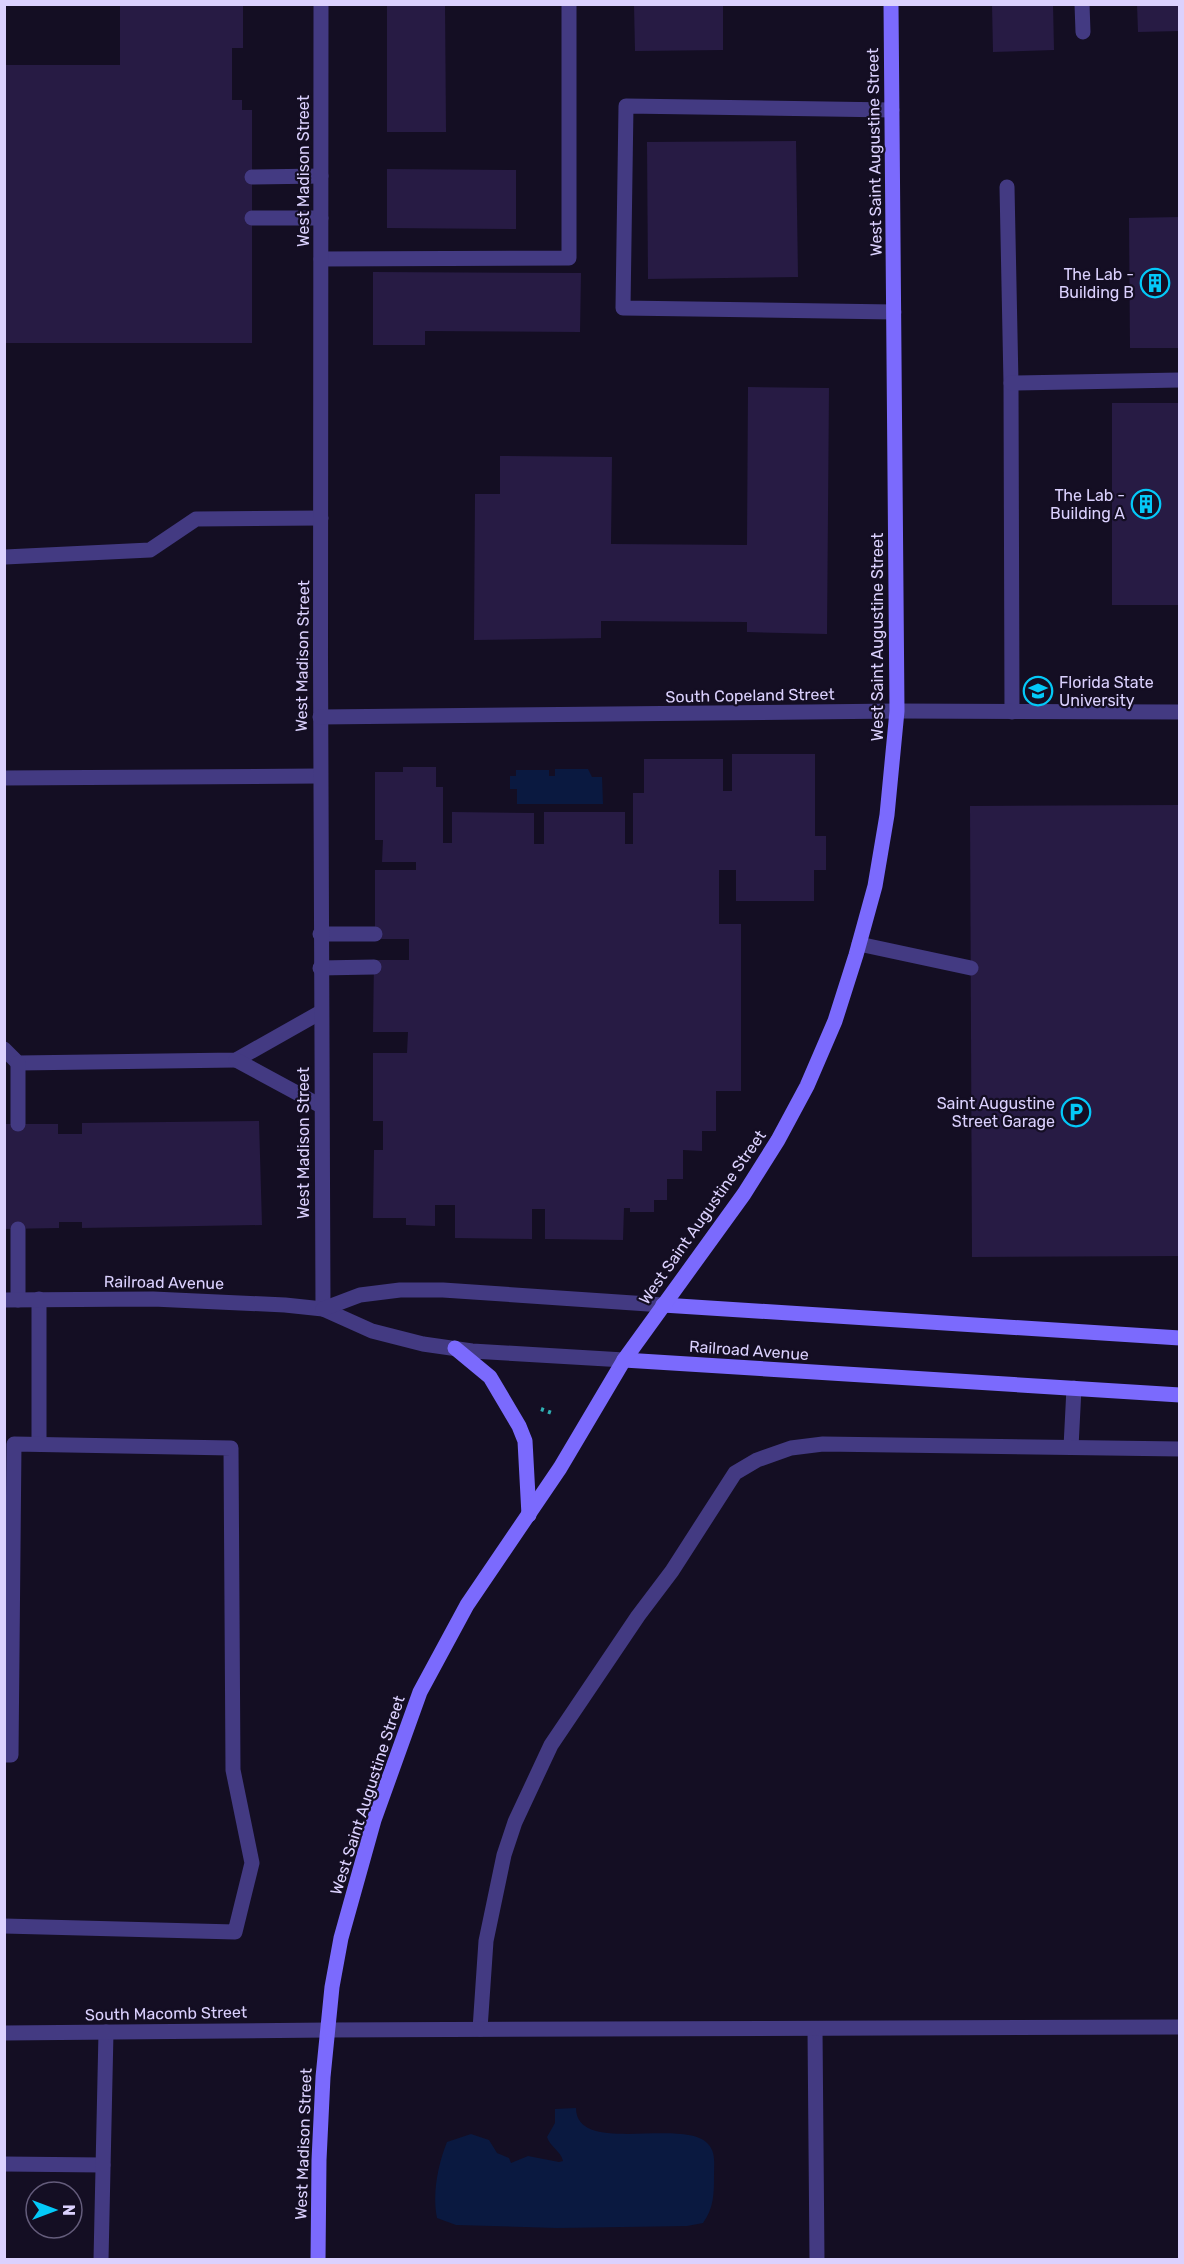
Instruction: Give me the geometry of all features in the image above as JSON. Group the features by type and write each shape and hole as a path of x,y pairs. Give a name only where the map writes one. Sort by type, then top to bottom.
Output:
{"main road":[{"name":"West Saint Augustine Street","path":"327,2030 341,1938 356,1882 374,1820 420,1692 467,1605 529,1515 624,1360 744,1194 783,1131 807,1086 835,1022 860,944 875,886 887,815 897,711 891,4"},
{"name":"Railroad Avenue","path":"663,1305 1179,1338"},
{"path":"455,1348 490,1377 519,1426 525,1442 529,1515"},
{"name":"Railroad Avenue","path":"624,1360 1179,1395"},
{"name":"West Madison Street","path":"318,2259 319,2160 327,2030"}],"street":[{"name":"West Madison Street","path":"321,4 319,776 323,1309"},
{"path":"321,259 569,258 569,4"},
{"path":"1082,4 1083,32"},
{"path":"892,110 626,106 623,308 894,312"},
{"path":"252,177 321,176"},
{"path":"1007,187 1011,384 1012,711"},
{"path":"252,218 321,218"},
{"path":"1011,384 1179,380"},
{"path":"5,557 150,550 196,519 321,518"},
{"name":"South Copeland Street","path":"320,717 897,711 1179,712"},
{"path":"4,778 319,776"},
{"path":"320,934 375,934"},
{"path":"860,944 971,968"},
{"path":"320,968 374,967"},
{"path":"18,1063 236,1060 321,1012"},
{"path":"4,1049 18,1063 18,1124"},
{"path":"236,1060 321,1106"},
{"path":"11,1300 18,1229"},
{"name":"Railroad Avenue","path":"323,1309 360,1295 399,1290 443,1290 663,1305"},
{"path":"39,1299 39,1444"},
{"name":"Railroad Avenue","path":"11,1300 201,1300 323,1309 372,1331 423,1344 472,1351 624,1360"},
{"path":"1071,1447 1074,1388"},
{"path":"4,1755 10,1755 14,1444 231,1448 233,1770 252,1863 235,1932 4,1926"},
{"path":"480,2029 486,1941 504,1855 515,1822 551,1745 638,1616 672,1571 735,1473 757,1460 791,1448 823,1444 1179,1449"},
{"name":"South Macomb Street","path":"4,2033 1179,2027"},
{"path":"815,2029 817,2259"},
{"path":"101,2259 106,2032"},
{"path":"4,2164 103,2165"}],"water":[{"path":"555,769 588,769 592,777 602,777 603,804 517,804 517,789 510,789 510,776 516,776 516,770 549,770 549,776 555,776"},
{"path":"576,2108 581,2122 593,2130 611,2133 677,2134 695,2137 708,2144 714,2159 714,2188 713,2200 703,2223 687,2226 557,2228 456,2225 437,2218 435,2199 437,2179 447,2142 471,2134 489,2140 497,2153 509,2158 511,2163 528,2156 563,2161 547,2137 555,2123 555,2109"}],"building":[{"path":"120,4 243,4 243,48 232,48 232,100 242,100 242,110 252,110 252,343 4,343 4,65 120,65"},
{"path":"387,4 445,4 446,132 387,132"},
{"path":"634,4 723,4 723,50 635,51"},
{"path":"992,4 1053,4 1054,50 993,52"},
{"path":"1137,4 1180,4 1180,31 1138,32"},
{"path":"796,141 798,277 648,279 647,142"},
{"path":"387,169 516,170 516,229 387,228"},
{"name":"The Lab - Building B","path":"1180,217 1180,348 1130,348 1129,218"},
{"path":"373,272 581,273 580,332 425,331 425,345 373,345"},
{"path":"748,387 829,388 827,634 747,632 747,622 601,621 601,638 474,640 475,494 500,494 500,456 612,457 611,544 747,545"},
{"name":"The Lab - Building A","path":"1112,403 1180,403 1180,605 1112,605"},
{"path":"732,754 815,754 815,836 826,836 826,870 814,870 814,901 736,901 736,870 719,870 719,924 741,924 741,1091 716,1091 716,1131 702,1131 702,1151 683,1150 683,1179 667,1179 667,1200 654,1200 654,1212 630,1212 630,1208 624,1208 623,1240 545,1239 545,1209 532,1209 532,1239 455,1238 455,1205 435,1205 435,1226 406,1225 406,1218 373,1218 374,1150 383,1150 383,1121 373,1121 373,1053 407,1053 408,1032 373,1032 374,960 409,960 409,939 375,939 375,870 416,870 416,862 382,862 383,840 375,840 375,772 403,772 403,767 436,767 436,787 443,787 443,843 452,843 452,812 534,813 534,844 544,844 544,812 625,812 625,844 633,844 633,793 644,793 644,759 723,759 723,791 732,791"},
{"name":"Saint Augustine Street Garage","path":"1180,805 1180,1256 972,1257 970,806"},
{"path":"259,1121 262,1225 82,1228 82,1222 59,1222 59,1228 4,1229 4,1124 58,1124 58,1134 82,1134 82,1123"}],"place":[{"name":"The Lab - Building B","path":"1155,283"},
{"name":"The Lab - Building A","path":"1146,504"},
{"name":"Florida State University","path":"1038,691"},
{"name":"Saint Augustine Street Garage","path":"1076,1112"}]}
